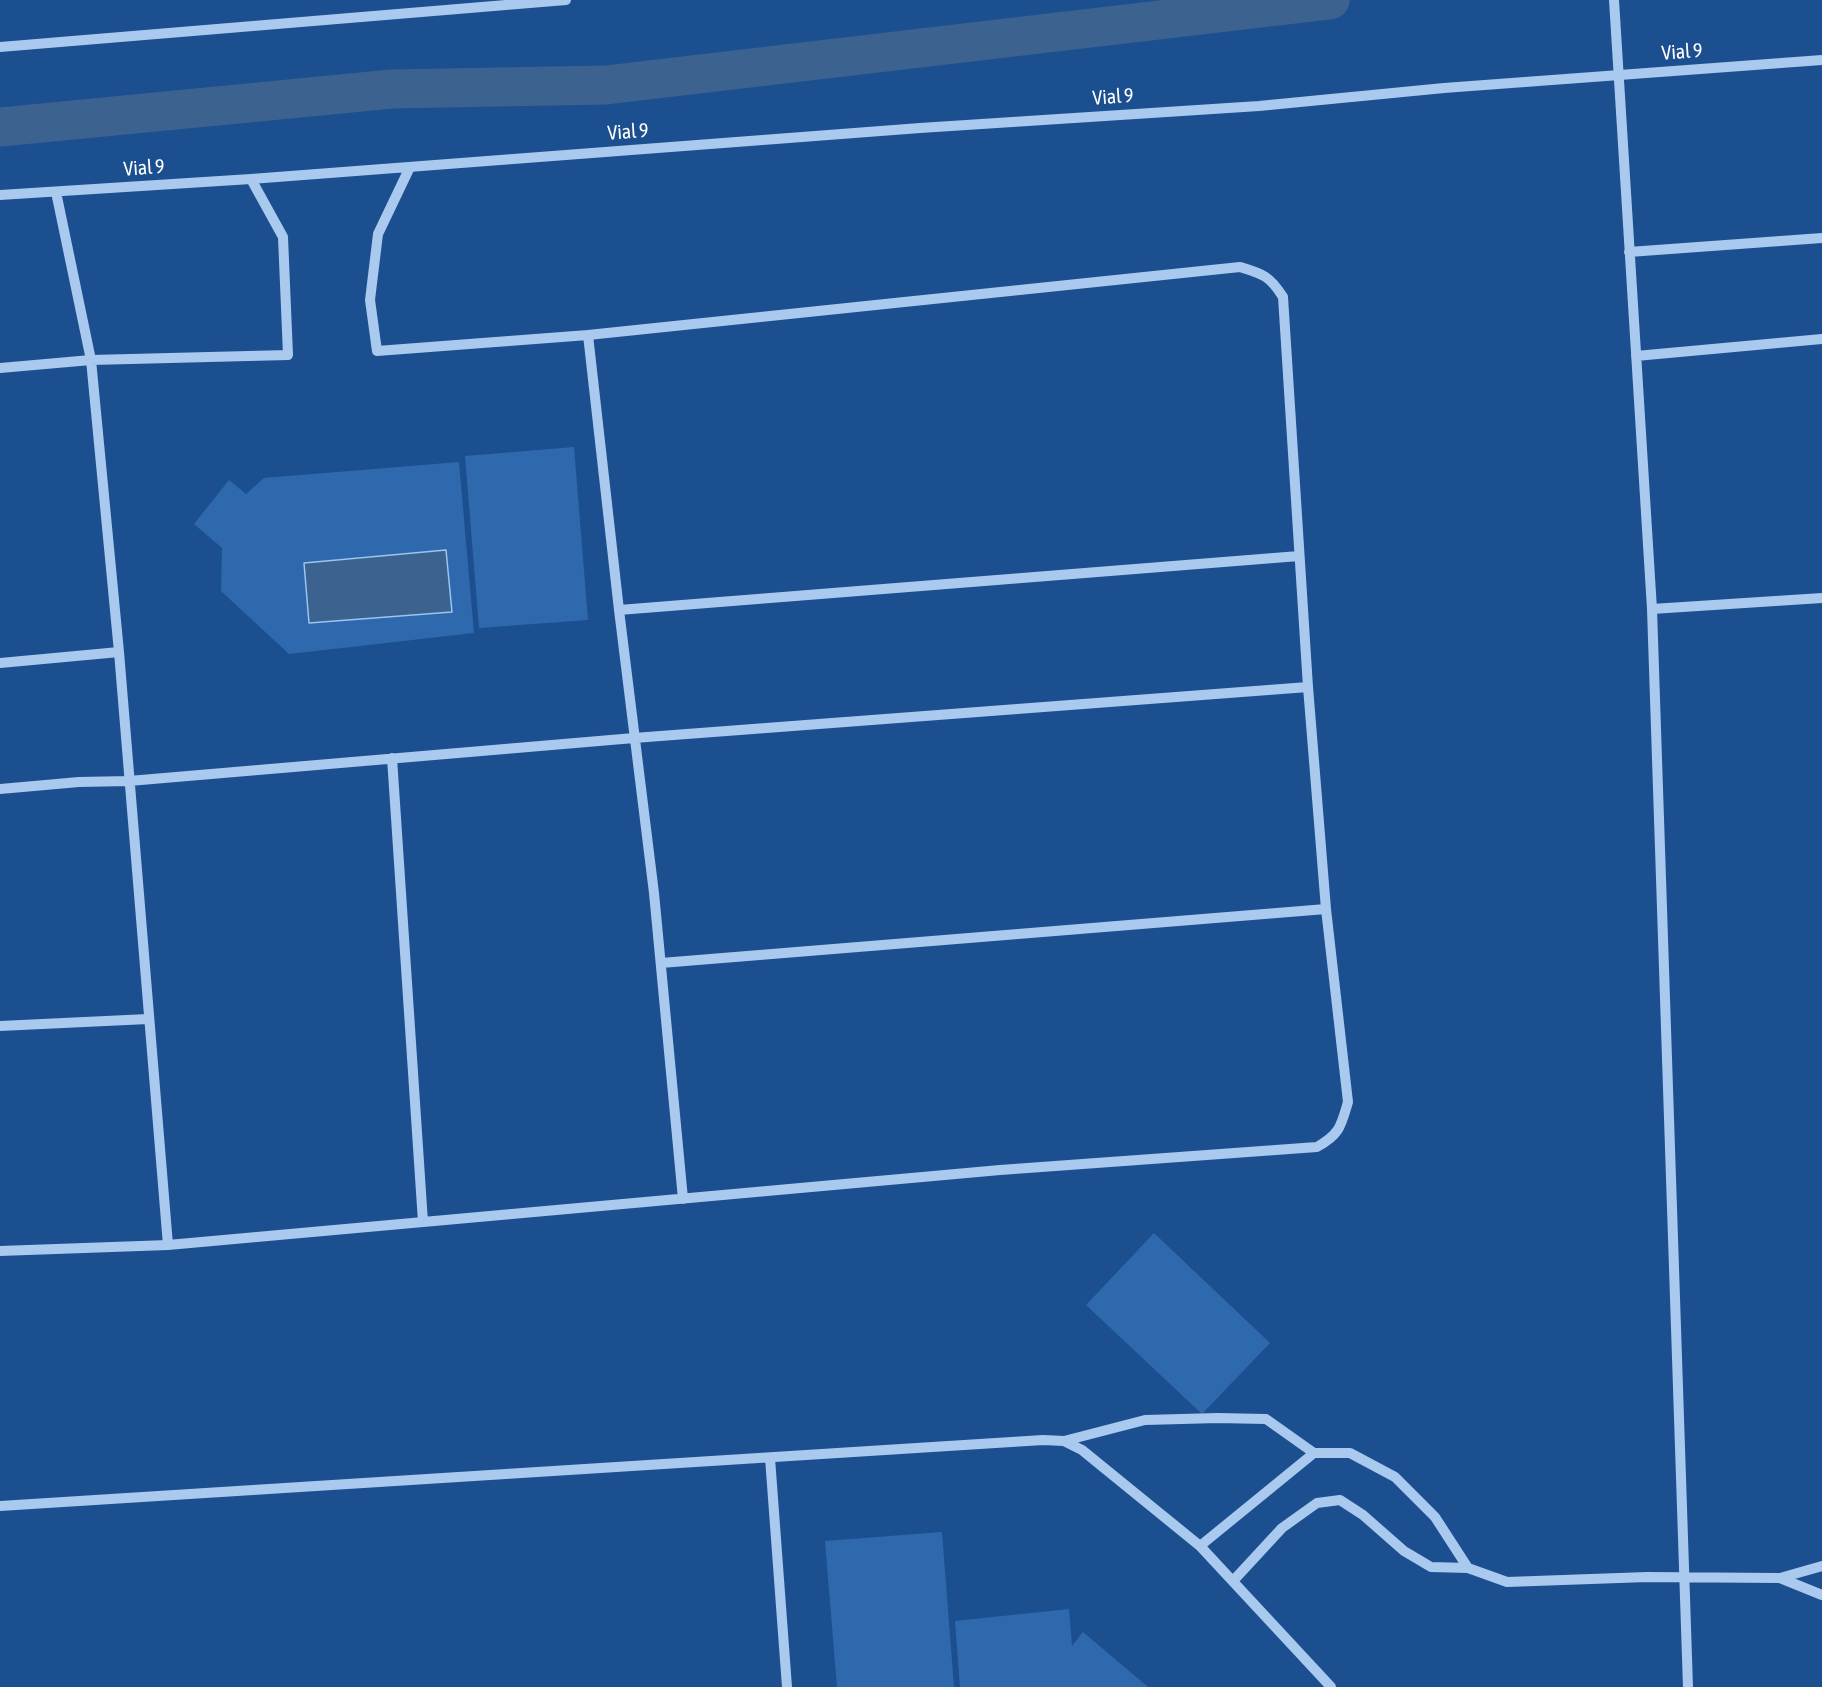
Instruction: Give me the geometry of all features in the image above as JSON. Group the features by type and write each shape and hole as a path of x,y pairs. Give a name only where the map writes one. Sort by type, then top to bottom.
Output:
{"street":[{"path":"0,47 566,0"},
{"path":"1614,0 1652,609 1688,1687"},
{"name":"Vial 9","path":"0,195 1259,106 1444,88 1822,60"},
{"path":"0,1251 168,1245 1000,1170 1317,1147 1329,1140 1340,1129 1348,1102 1326,909 1308,687 1283,297 1273,281 1264,275 1240,267 588,335 377,351 370,300 378,234 410,167"},
{"path":"0,368 91,360 288,355 283,237 251,179"},
{"path":"56,192 91,360 119,652 168,1245"},
{"path":"1629,252 1822,238"},
{"path":"588,335 654,893 683,1199"},
{"path":"1636,356 1822,339"},
{"path":"619,610 1299,556"},
{"path":"1652,609 1822,598"},
{"path":"0,663 119,652"},
{"path":"0,789 79,782 129,781 634,738 1308,687"},
{"path":"392,758 423,1222"},
{"path":"661,963 1326,909"},
{"path":"0,1026 148,1019"},
{"path":"1064,1442 1145,1420 1266,1419 1314,1453 1350,1453 1395,1477 1435,1517 1468,1568"},
{"path":"0,1506 1043,1440 1064,1442 1082,1450 1200,1545 1331,1687"},
{"path":"1200,1545 1314,1453"},
{"path":"770,1458 787,1687"},
{"path":"1233,1581 1282,1528 1317,1503 1340,1500 1363,1515 1404,1551 1431,1567 1468,1568 1507,1582 1647,1577 1780,1578 1822,1566"},
{"path":"1780,1578 1822,1595"}],"shaded area":[{"path":"574,447 588,620 479,628 465,456"},
{"path":"459,462 474,633 289,654 221,591 222,548 194,524 229,480 246,494 264,478"},
{"path":"446,550 452,612 309,623 304,563"},
{"path":"1154,1233 1270,1343 1202,1414 1086,1305"},
{"path":"942,1532 954,1687 837,1687 825,1541"},
{"path":"1069,1609 1072,1646 1083,1632 1148,1687 960,1687 955,1621"}],"waterway":[{"path":"0,127 392,89 606,85 1330,0"}]}
